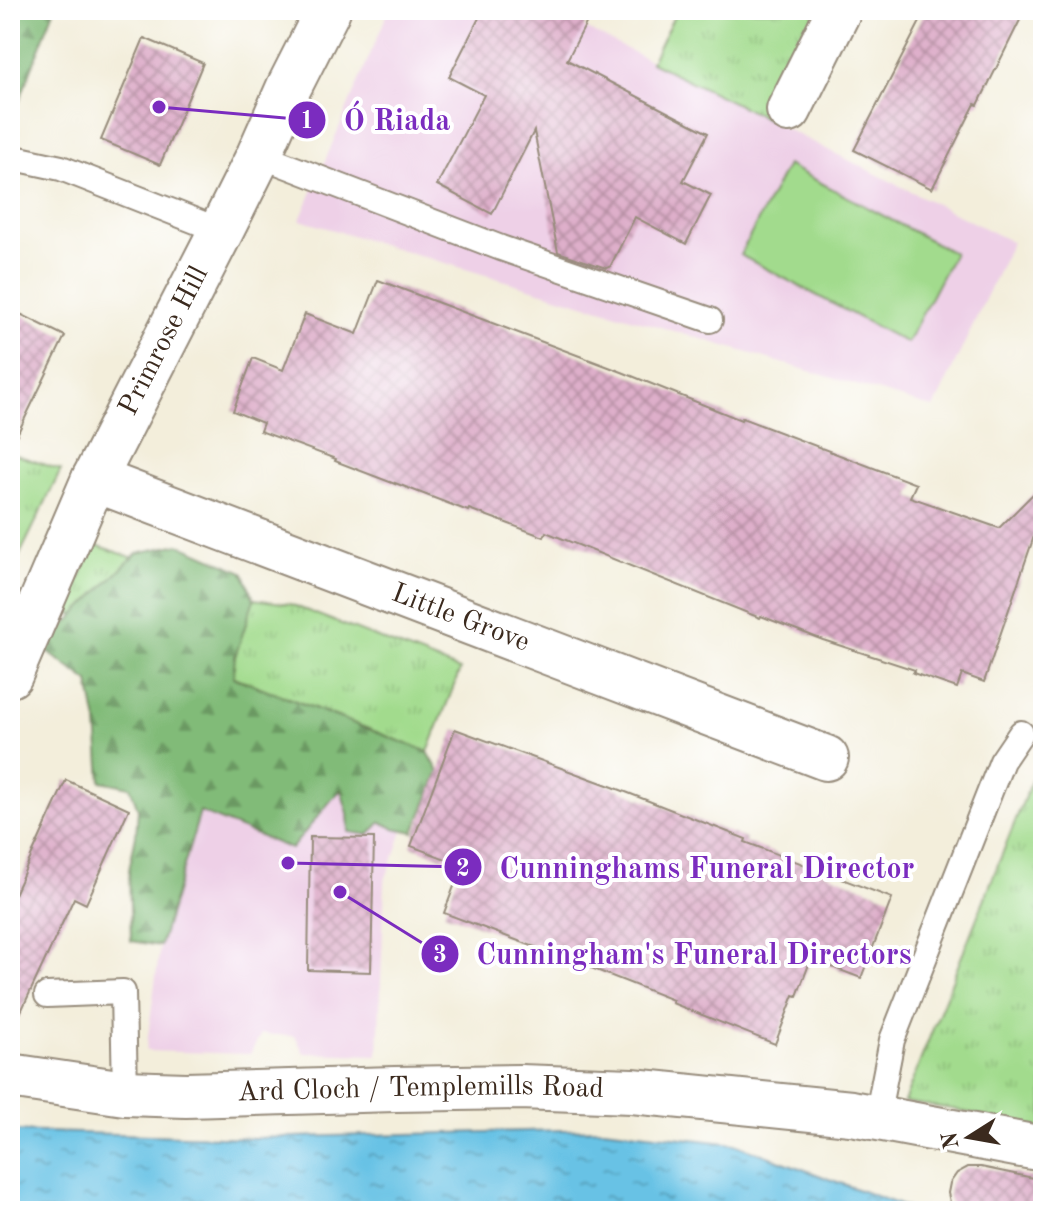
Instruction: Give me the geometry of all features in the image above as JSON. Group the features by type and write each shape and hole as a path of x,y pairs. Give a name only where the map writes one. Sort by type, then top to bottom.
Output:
{"street":[{"name":"Primrose Hill","path":"10,675 94,479 259,155 328,10"},
{"path":"789,110 839,10"},
{"name":"Little Grove","path":"94,479 826,758"},
{"name":"Ard Cloch / Templemills Road","path":"10,1076 125,1093 186,1095 520,1087 632,1091 831,1110 1043,1149"}],"lane":[{"path":"259,155 501,248 710,320"},
{"path":"10,157 61,168 221,231"},
{"path":"877,1117 892,1040 1002,761 1021,733"},
{"path":"47,995 123,992 125,1093"}],"shaded area":[{"path":"389,10 549,10 1012,242 934,408 300,220"},
{"path":"428,752 385,880 378,1055 304,1053 295,1036 261,1034 250,1054 146,1051 160,946 209,782"}],"green space":[{"path":"10,10 54,10 10,125"},
{"path":"677,10 814,10 814,24 767,119 651,62"},
{"path":"787,165 954,253 907,343 740,255"},
{"path":"10,453 61,470 10,575"},
{"path":"93,544 254,599 290,604 460,670 428,752 67,612"},
{"path":"179,544 243,572 254,599 235,657 233,677 428,752 439,772 414,832 381,822 369,835 349,832 341,790 291,849 200,812 160,946 131,941 129,870 138,809 130,787 101,781 97,722 89,682 42,648 137,553"},
{"path":"1043,751 1043,1129 904,1102"}],"water":[{"path":"603,1129 735,1144 916,1211 10,1211 10,1131 255,1138"}],"building":[{"path":"483,10 593,10 567,60 708,133 683,181 711,195 686,244 635,217 610,267 558,252 534,131 492,214 437,185 484,95 449,77"},
{"path":"926,10 1025,10 932,189 854,150"},
{"path":"144,38 203,63 160,165 101,140"},
{"path":"378,280 916,484 910,497 999,528 1043,484 1043,510 984,682 962,674 957,688 913,673 915,670 760,618 546,532 544,537 335,461 260,431 263,423 233,411 253,358 283,370 305,314 357,334"},
{"path":"10,309 65,336 10,449"},
{"path":"455,729 613,787 892,898 861,978 811,959 775,1044 672,1003 673,1000 444,913 462,865 411,846"},
{"path":"66,780 129,809 86,904 74,898 10,1035 10,903"},
{"path":"310,837 374,838 371,972 308,970"},
{"path":"968,1167 1043,1180 1043,1211 952,1211 948,1193 950,1183 957,1173"}],"place":[{"name":"Ó Riada","path":"159,107"},
{"name":"Cunninghams Funeral Director","path":"288,863"},
{"name":"Cunningham's Funeral Directors","path":"340,892"}]}
